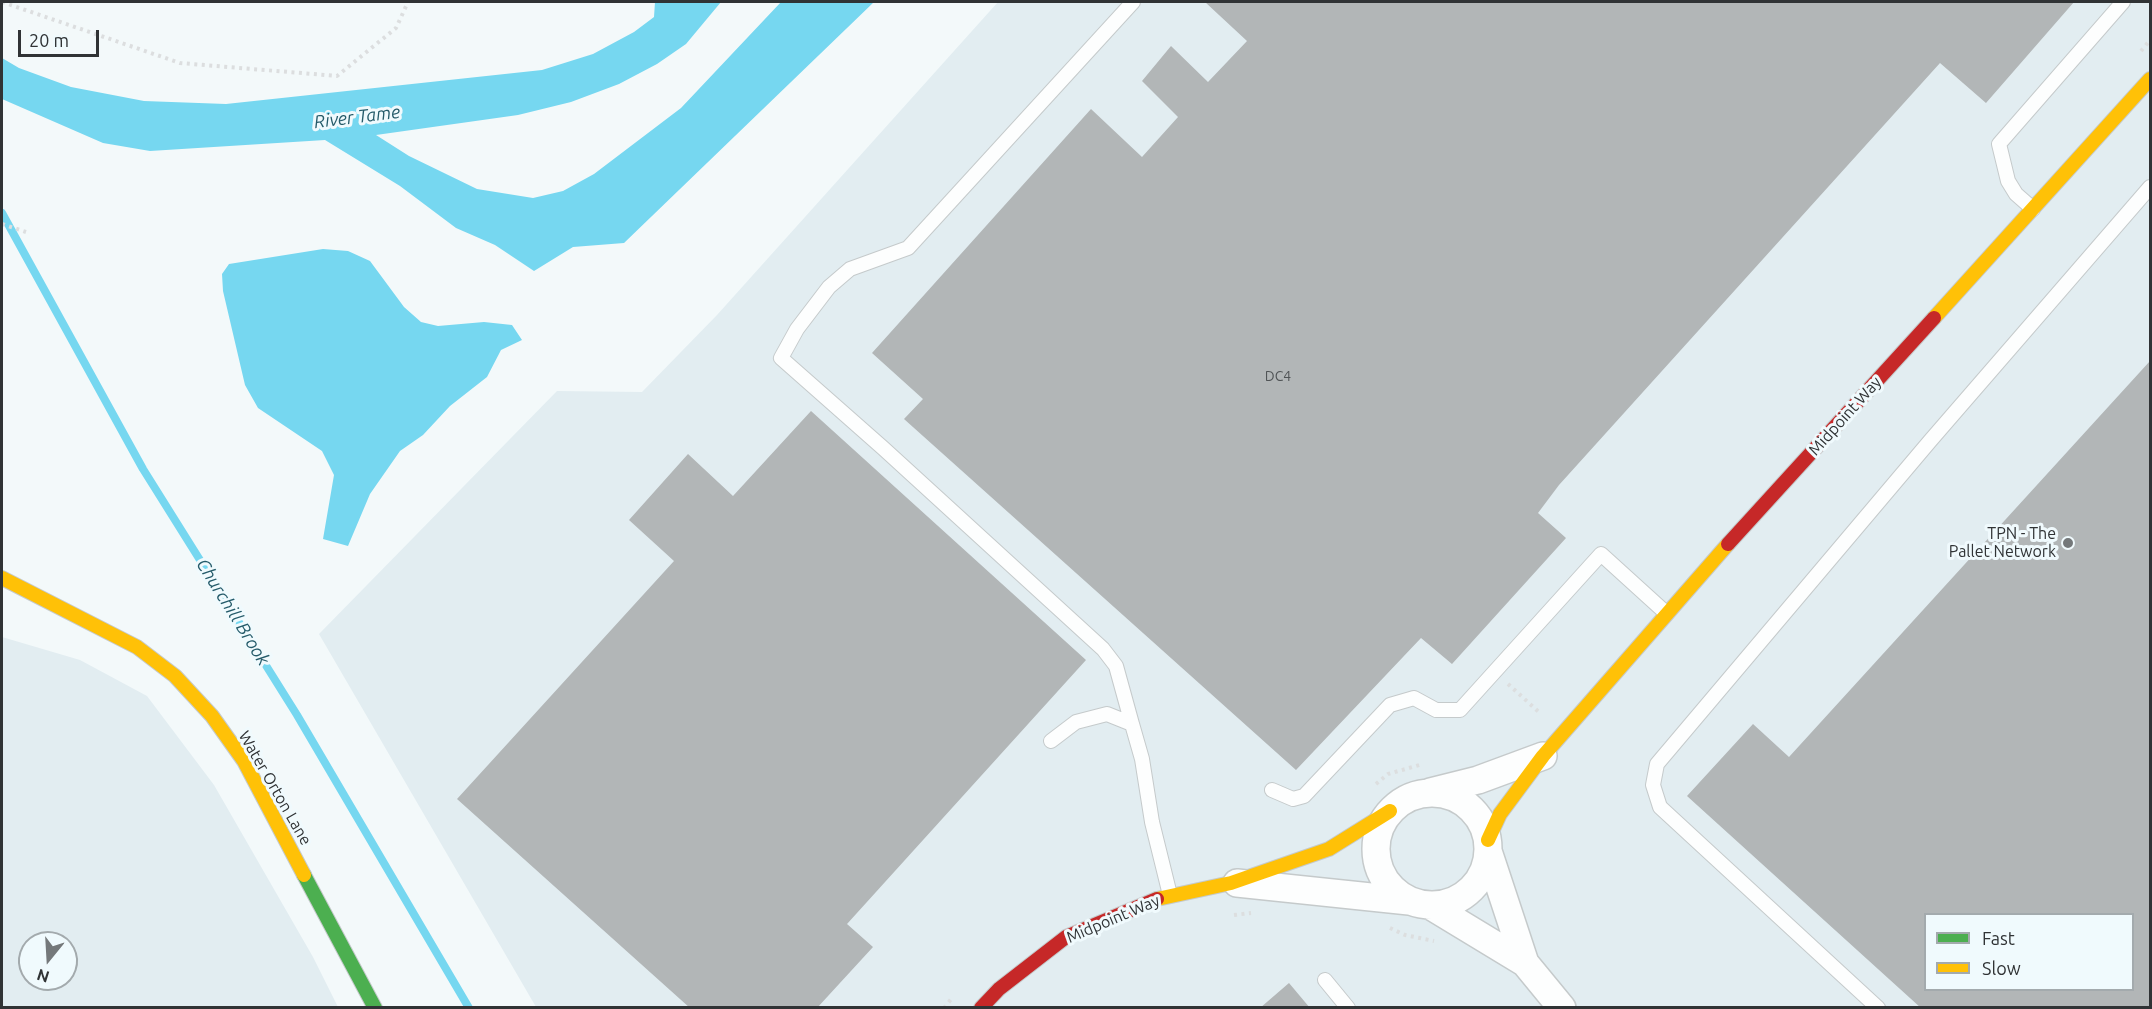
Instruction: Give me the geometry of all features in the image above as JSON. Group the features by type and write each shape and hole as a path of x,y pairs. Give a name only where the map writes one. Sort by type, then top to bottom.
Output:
{"street":[{"name":"Midpoint Way","path":"1525,963 1488,845 1500,814 1543,756 1666,614 2151,79"},
{"name":"Water Orton Lane","path":"2,578 137,647 175,676 212,716 244,761 375,1008"},
{"name":"Midpoint Way","path":"1429,793 1478,780 1543,756"},
{"path":"1429,793 1441,793 1466,804 1484,827 1488,845 1484,871 1472,889 1453,902 1420,903 1391,889 1377,863 1378,831 1390,811 1407,798 1429,793"},
{"name":"Midpoint Way","path":"981,1008 999,989 1066,937 1141,904 1170,894 1231,883 1329,849 1390,811"},
{"name":"Midpoint Way","path":"1231,883 1420,903 1525,963 1562,1008"}],"lane":[{"path":"1133,2 908,248 850,269 829,286 797,329 781,358 884,448 1103,649 1116,666 1142,759 1152,822 1170,894"},
{"path":"2033,209 2016,194 2008,181 1999,144 2123,2"},
{"path":"1878,1008 1660,807 1653,785 1656,764 1930,441 2151,187"},
{"path":"1272,790 1293,799 1304,796 1390,705 1414,698 1436,710 1460,710 1601,554 1666,614"},
{"path":"1051,741 1076,722 1107,714 1132,724"},
{"path":"1325,980 1348,1008"}],"path":[{"path":"2,2 180,63 337,76 396,28 408,2"},
{"path":"2,224 26,232"},
{"path":"1494,672 1563,733"},
{"path":"1229,916 1262,912"},
{"path":"1384,924 1405,935 1437,942"}],"shaded area":[{"path":"998,2 2150,2 2150,1007 536,1007 319,634 557,391 642,392 717,315"},
{"path":"2,637 80,660 147,696 214,785 313,957 338,1007 2,1007"}],"water":[{"name":"River Tame","path":"655,2 721,2 686,44 657,64 619,84 571,102 518,115 376,135 409,156 477,189 533,198 563,191 594,174 681,108 781,2 874,2 624,243 573,247 534,271 495,245 456,228 400,186 325,140 150,151 103,143 2,99 2,58 19,68 71,87 144,101 226,104 542,70 593,54 634,32 654,17"},
{"path":"323,249 348,251 370,261 404,307 421,322 438,326 484,322 512,325 522,340 501,350 487,377 450,406 423,435 400,451 370,494 348,546 323,539 334,475 322,451 258,408 245,385 223,291 222,274 229,264"}],"building":[{"path":"1205,2 2074,2 1986,103 1940,63 1559,485 1538,513 1566,538 1452,664 1421,638 1296,770 904,419 923,399 872,353 1091,109 1142,157 1178,117 1142,81 1171,46 1208,82 1247,41"},
{"name":"TPN - The Pallet Network","path":"2150,361 2150,1008 1921,1008 1687,796 1753,724 1789,757"},
{"path":"811,411 1086,660 847,924 873,947 817,1008 690,1008 457,799 674,561 629,520 688,454 733,496"},
{"path":"1289,983 1310,1008 1260,1008"}],"waterway":[{"name":"Churchill Brook","path":"2,213 143,469 297,715 469,1008"}],"traffic: fast":[{"path":"304,875 375,1008"}],"traffic: slow":[{"path":"1934,318 2150,79"},
{"path":"1488,840 1500,814 1543,756 1728,544"},
{"path":"2,578 137,647 175,676 212,716 244,761 304,875"},
{"path":"1157,899 1231,883 1329,849 1390,811"}],"traffic: jam":[{"path":"1728,544 1934,318"},
{"path":"981,1008 999,989 1066,937 1157,899"}],"place":[{"name":"TPN - The Pallet Network","path":"2068,543"}]}
